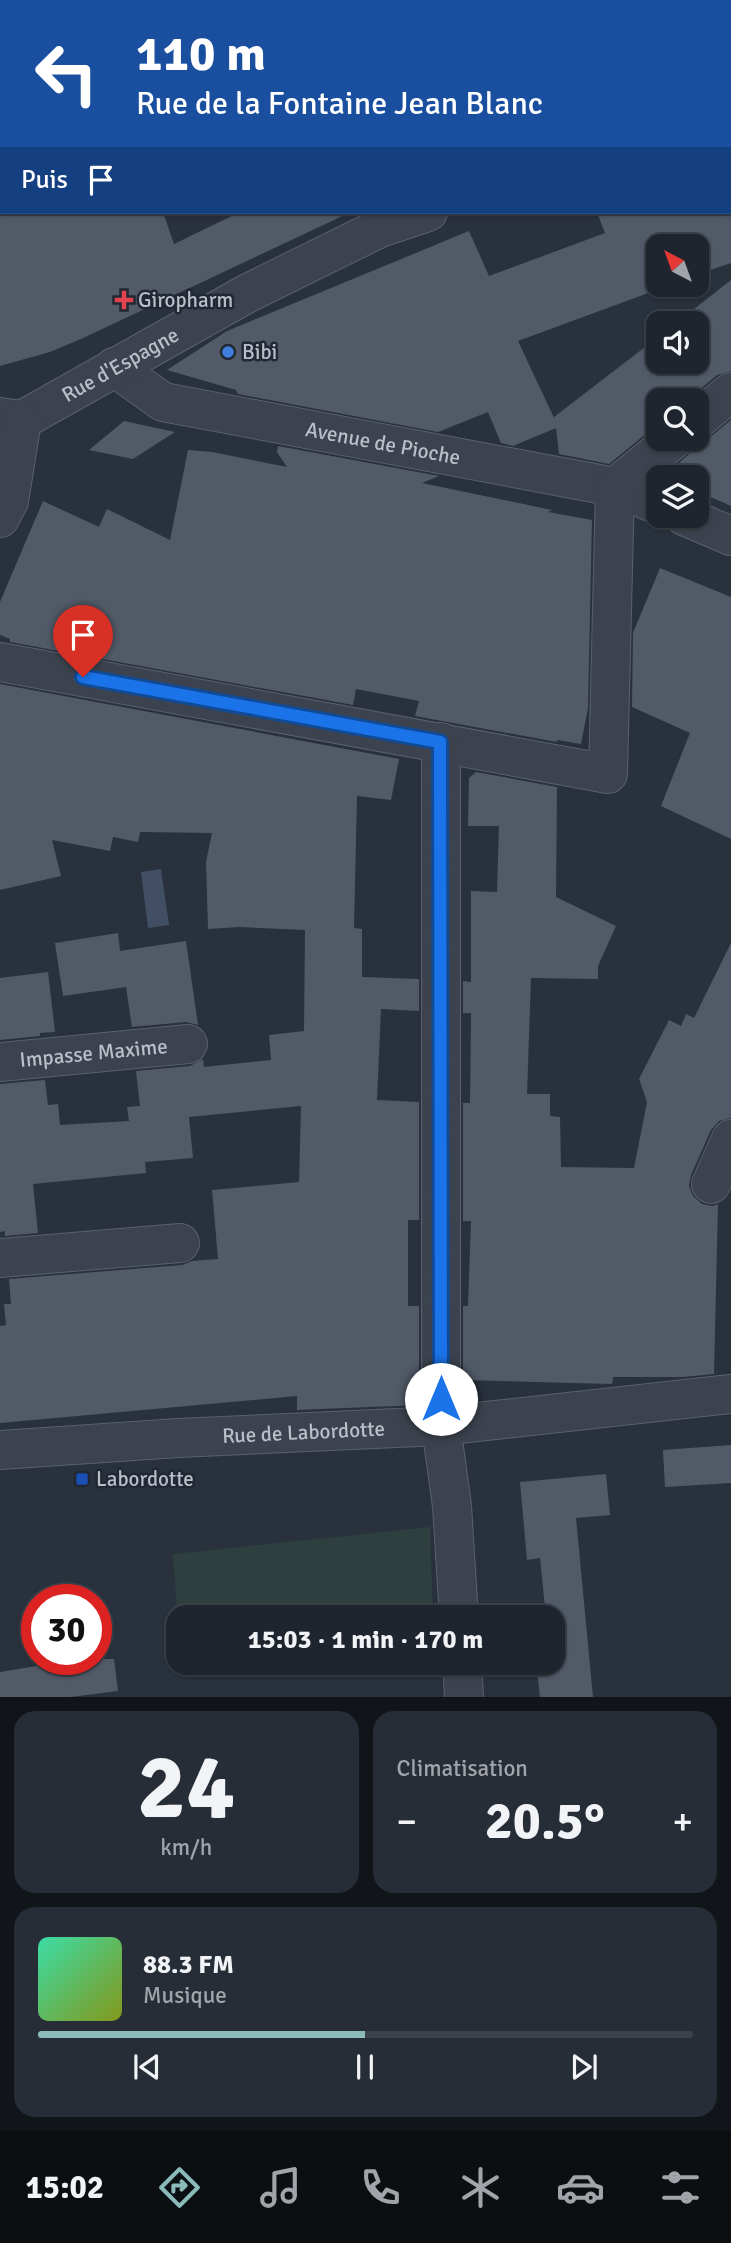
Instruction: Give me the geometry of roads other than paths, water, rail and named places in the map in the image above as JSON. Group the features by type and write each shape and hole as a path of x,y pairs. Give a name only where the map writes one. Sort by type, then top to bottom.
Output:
{"street":[{"name":"Rue d'Espagne","path":"11,418 114,367 248,293 380,228 422,214"},
{"name":"Avenue de Pioche","path":"114,367 163,402 615,487 646,500"},
{"path":"709,410 731,392"},
{"path":"0,518 9,501 11,418"},
{"path":"0,662 608,774 615,487 659,451"},
{"path":"709,527 731,536"},
{"path":"440,742 442,1426 452,1506 458,1605"},
{"name":"Impasse Maxime","path":"0,1062 188,1044"},
{"path":"710,1184 731,1139"},
{"path":"0,1258 180,1243"},
{"name":"Rue de Labordotte","path":"0,1450 178,1438 442,1426 731,1394"},
{"path":"463,1675 464,1697"}],"water":[{"path":"161,869 169,925 148,928 141,872"}],"place":[{"name":"Giropharm","path":"124,300"},
{"name":"Bibi","path":"228,352"},
{"name":"Labordotte","path":"82,1479"}]}
